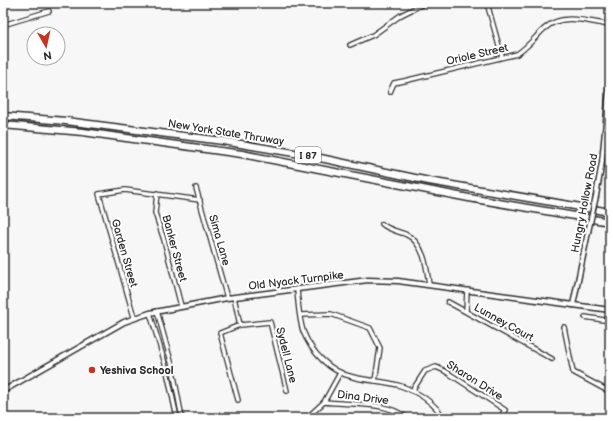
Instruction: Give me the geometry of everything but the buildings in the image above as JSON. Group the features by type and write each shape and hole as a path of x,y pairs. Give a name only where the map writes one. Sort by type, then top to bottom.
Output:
{"highway":[{"name":"New York State Thruway","path":"3,116 66,121 237,143 306,155 437,182 610,212"},
{"name":"New York State Thruway","path":"3,125 89,133 242,154 469,198 610,222"}],"street":[{"path":"350,46 373,35 401,15 425,3"},
{"path":"487,3 502,57"},
{"path":"3,25 49,11"},
{"name":"Oriole Street","path":"390,92 394,83 517,54 524,50 544,29 560,20 569,19 610,25"},
{"name":"Hungry Hollow Road","path":"573,306 601,171 609,104 610,80"},
{"name":"Sima Lane","path":"196,188 227,298"},
{"name":"Garden Street","path":"134,317 99,194 125,190 157,193"},
{"path":"157,193 200,200"},
{"name":"Banker Street","path":"157,193 156,213 181,306"},
{"path":"382,224 386,228 407,235 415,240 425,261 429,285"},
{"name":"Old Nyack Turnpike","path":"3,391 134,317 181,306 234,297 368,280 384,280 610,310"},
{"path":"297,289 300,315 304,332 315,352 323,361 340,373 350,377 400,386 412,391 434,406 442,417"},
{"path":"466,311 467,291"},
{"path":"234,297 240,325 220,333 238,400"},
{"name":"Lunney Court","path":"448,302 552,359"},
{"path":"157,311 172,365 182,418"},
{"path":"150,313 166,367 177,418"},
{"path":"300,315 331,314 370,328 380,348 375,381"},
{"path":"585,317 610,321"},
{"name":"Sydell Lane","path":"240,325 270,322 287,391"},
{"path":"564,327 573,372 610,392"},
{"name":"Sharon Drive","path":"412,391 425,371 436,367 445,371 506,410 500,418"},
{"name":"Dina Drive","path":"340,373 324,402 379,406 394,410 407,418"},
{"path":"310,415 324,402"}],"place":[{"name":"Yeshiva School","path":"92,370"}]}
